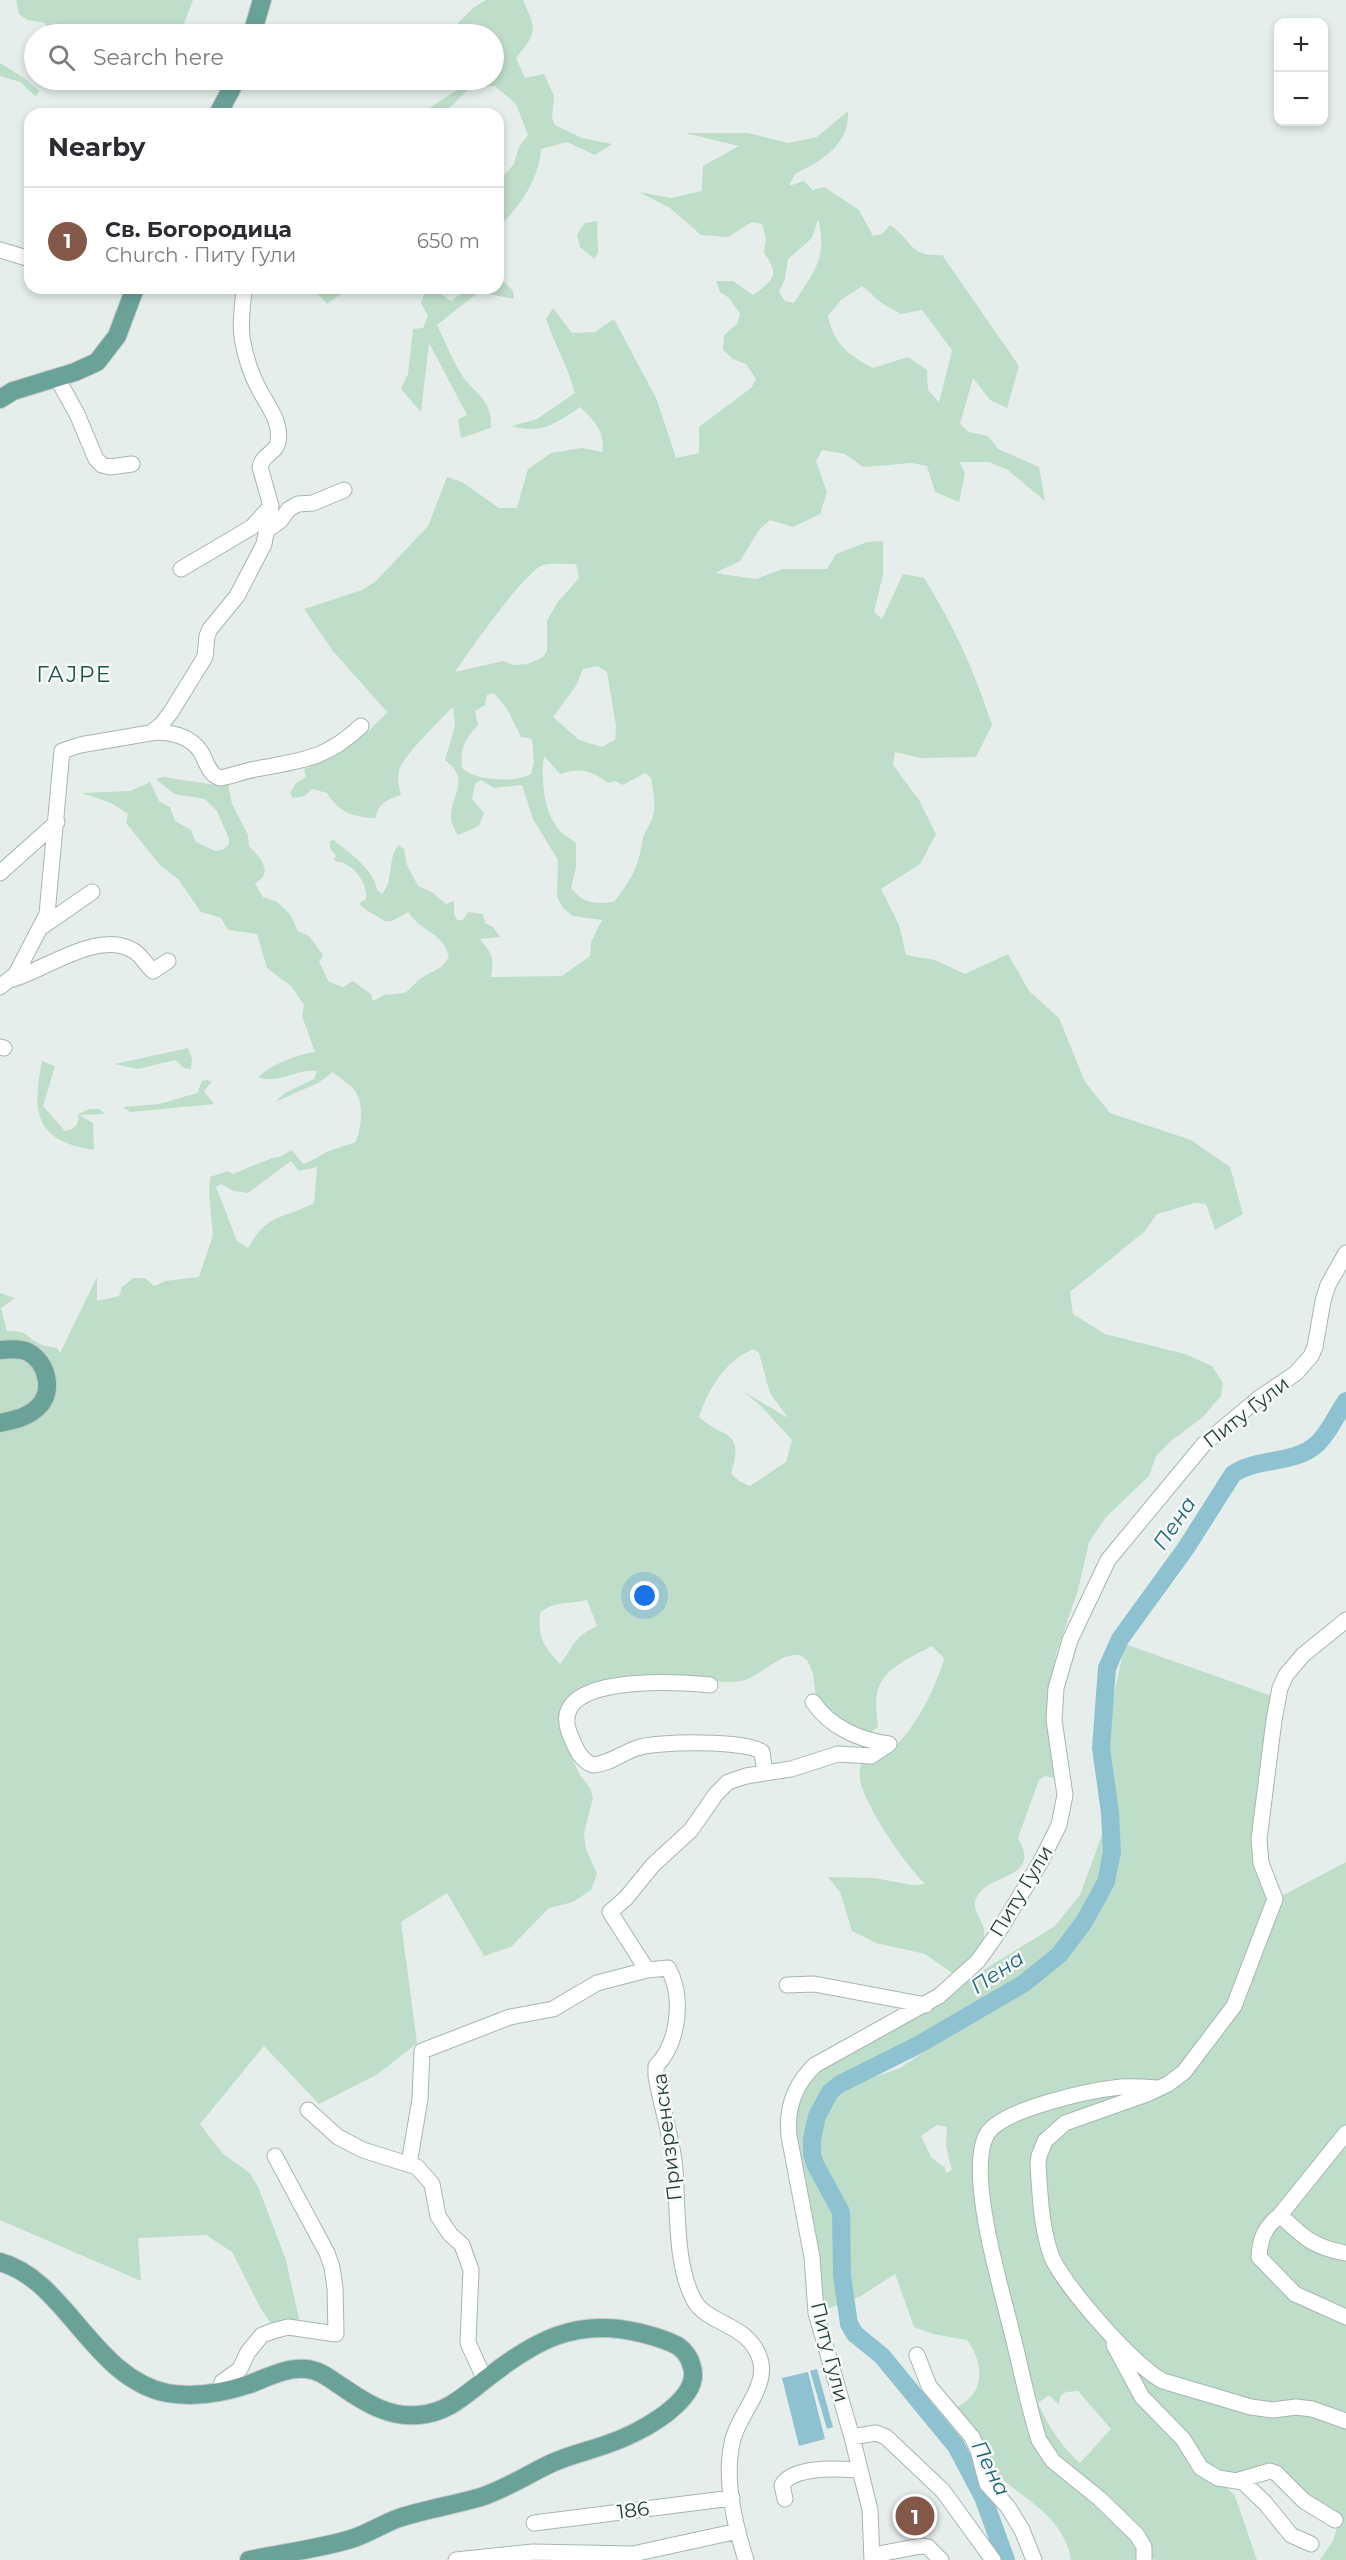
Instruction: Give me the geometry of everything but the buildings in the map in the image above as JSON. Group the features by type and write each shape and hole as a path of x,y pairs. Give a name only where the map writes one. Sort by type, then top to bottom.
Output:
{"main road":[{"path":"255,24 262,0"},
{"path":"221,108 231,90"},
{"path":"0,399 14,390 57,378 97,362 117,336 133,294"},
{"path":"0,1350 16,1349 31,1354 43,1368 47,1383 44,1399 35,1410 17,1419 0,1422"},
{"path":"0,2262 24,2272 101,2351 138,2381 172,2394 219,2393 286,2371 307,2369 324,2375 387,2413 417,2416 446,2409 519,2355 557,2334 590,2327 626,2329 675,2344 684,2350 694,2373 689,2389 672,2408 639,2431 613,2443 561,2460 482,2497 397,2519 351,2539 276,2557 249,2560"}],"street":[{"path":"0,250 24,257"},
{"path":"150,733 161,725 194,676 207,652 207,636 237,596 264,544 267,531 271,506 260,467 261,461 278,442 277,430 269,403 255,380 243,342 241,316 243,294"},
{"path":"57,378 77,414 96,459 102,465 110,467 132,464"},
{"path":"267,531 280,521 289,509 298,504 313,503 344,490"},
{"path":"181,569 252,527 271,506"},
{"path":"6,983 41,928 48,905 62,751 80,745 150,733 172,733 193,742 213,774 220,778 253,769 312,759 341,743 361,726"},
{"path":"0,873 57,822"},
{"path":"41,928 92,892"},
{"path":"6,983 67,955 111,945 121,945 134,951 153,971 168,961"},
{"name":"Питу Гули","path":"873,2558 870,2510 852,2437 816,2313 812,2257 790,2145 789,2111 800,2083 814,2066 926,2005 960,1979 978,1961 1029,1882 1059,1825 1065,1795 1054,1720 1057,1680 1070,1640 1108,1560 1204,1444 1258,1400 1296,1373 1311,1356 1328,1285 1346,1253"},
{"path":"1346,1620 1303,1655 1286,1675 1280,1688 1259,1839 1261,1863 1275,1899 1234,2006 1184,2072 1159,2088 1124,2103 1065,2123 1045,2140 1039,2156 1043,2223 1052,2258 1064,2278 1106,2329 1140,2364 1163,2380 1251,2407 1273,2410 1304,2408 1346,2421"},
{"path":"710,1685 671,1682 596,1690 572,1703 566,1711 566,1722 579,1753 587,1763 593,1765 650,1745 684,1743 745,1745 762,1752 765,1773"},
{"path":"408,2164 420,2099 422,2051 510,2017 553,2009 597,1983 647,1970 610,1912 626,1898 653,1865 691,1830 716,1794 728,1782 746,1776 791,1769 842,1753 871,1756 889,1744 872,1741 839,1727 819,1711 813,1702"},
{"name":"Призренска","path":"647,1970 668,1968 676,1982 675,2031 668,2054 656,2066 656,2076 675,2168 676,2222 688,2287 694,2302 703,2310 737,2328 760,2358 760,2379 733,2438 729,2460 732,2498 746,2560"},
{"path":"787,1985 814,1984 926,2005"},
{"path":"1144,2560 1144,2547 1137,2535 1100,2499 1053,2461 1039,2440 993,2265 981,2169 983,2141 990,2130 998,2122 1026,2109 1081,2094 1120,2087 1159,2088"},
{"path":"1120,2087 1132,2092 1131,2099 1124,2103"},
{"path":"308,2110 338,2137 363,2150 417,2167 432,2184 442,2225 462,2245 471,2270 468,2343 485,2380"},
{"path":"1346,2133 1280,2215 1266,2228 1261,2237 1259,2258 1295,2294 1346,2317"},
{"path":"219,2393 222,2382 240,2369 248,2352 262,2335 288,2327 336,2334 332,2267 327,2253 275,2156"},
{"path":"1280,2215 1306,2240 1319,2247 1346,2253"},
{"path":"1106,2329 1142,2397 1183,2439 1201,2468 1218,2478 1239,2481 1270,2471 1281,2478 1304,2501 1335,2520"},
{"path":"917,2355 929,2386 972,2437 987,2484 1008,2507 1034,2560"},
{"path":"852,2437 876,2433 886,2437 943,2492 993,2560"},
{"path":"785,2499 782,2485 784,2481 809,2471 829,2468 860,2470"},
{"path":"1239,2481 1253,2491 1290,2535 1311,2544"},
{"name":"186","path":"534,2523 732,2498"},
{"path":"456,2560 533,2552 633,2554 738,2531"},
{"path":"873,2558 921,2546 928,2547 941,2560"}],"green space":[{"path":"16,0 193,0 184,24 46,24 27,20 19,14"},
{"path":"486,0 523,0 531,18 533,31 516,58 525,78 544,74 554,96 552,118 555,125 582,138 612,144 595,155 567,142 541,149 537,171 527,192 504,222 504,176 514,164 519,147 528,135 516,104 500,90 504,90 504,24 457,24 473,8"},
{"path":"0,63 24,78 24,86 20,82 0,76"},
{"path":"29,90 39,91 36,97"},
{"path":"457,90 467,90 448,108 429,108"},
{"path":"848,111 847,123 839,142 824,157 795,174 789,186 804,181 813,190 824,187 859,210 873,236 882,234 890,225 917,251 942,255 1019,366 1007,408 990,400 973,378 960,424 969,432 988,436 998,449 1039,467 1045,501 1008,470 989,462 960,462 965,474 959,502 935,492 927,466 912,463 863,467 845,454 822,450 816,461 827,492 820,514 793,527 770,520 759,530 740,561 715,573 756,579 782,569 827,569 836,554 867,542 883,541 883,574 874,612 882,619 903,574 924,578 963,650 992,725 976,757 920,758 895,752 893,765 919,800 936,834 920,864 881,889 899,925 906,955 935,960 965,974 1008,954 1029,991 1059,1018 1085,1082 1110,1113 1191,1140 1230,1167 1243,1214 1215,1230 1206,1204 1195,1203 1157,1214 1144,1232 1070,1292 1073,1314 1105,1334 1185,1354 1212,1366 1223,1383 1221,1396 1202,1418 1172,1440 1156,1456 1149,1476 1106,1517 1089,1542 1078,1590 1056,1654 1051,1681 1055,1778 1044,1776 1039,1780 1018,1838 1024,1851 1024,1861 1012,1874 984,1888 978,1895 975,1908 983,1924 982,1942 970,1961 955,1975 925,1954 876,1943 852,1931 840,1892 828,1877 874,1878 912,1885 925,1884 897,1850 878,1820 864,1792 860,1773 862,1761 888,1751 897,1744 923,1709 944,1658 932,1646 898,1665 884,1678 879,1685 876,1698 878,1727 869,1734 840,1722 816,1697 813,1673 807,1660 800,1655 779,1660 752,1677 740,1681 724,1682 703,1679 578,1692 566,1701 562,1707 561,1725 569,1752 580,1775 590,1788 593,1798 584,1834 586,1849 597,1874 591,1890 573,1902 549,1908 511,1947 484,1956 447,1893 401,1922 417,2043 378,2074 319,2104 264,2046 200,2124 223,2154 250,2173 259,2189 286,2260 300,2324 272,2325 261,2309 232,2252 206,2235 138,2238 141,2281 0,2220 0,1429 10,1427 53,1378 0,1343 0,1293 15,1298 1,1308 7,1331 24,1333 42,1345 57,1348 60,1353 97,1277 97,1301 119,1296 122,1287 133,1278 145,1278 154,1286 165,1281 199,1277 213,1235 209,1195 210,1177 228,1171 233,1174 292,1150 303,1164 326,1152 356,1142 361,1116 360,1103 355,1091 333,1072 318,1083 275,1102 285,1093 314,1079 317,1071 272,1079 258,1077 285,1060 315,1052 302,1016 304,1005 291,986 267,968 257,934 228,930 221,918 201,912 178,879 160,865 126,823 128,814 111,803 82,793 131,791 150,782 159,801 170,807 175,821 191,830 196,842 215,851 224,849 229,844 217,811 205,799 174,794 156,779 163,777 217,785 228,784 232,804 248,835 249,846 261,859 265,869 263,877 255,884 263,897 277,902 290,914 298,931 309,936 323,955 319,962 329,982 343,987 353,981 371,994 373,1001 384,995 405,993 421,978 441,967 449,958 446,949 437,937 420,925 408,912 392,921 384,921 361,906 359,903 366,899 363,883 348,865 334,860 336,856 330,848 330,841 334,840 360,862 371,875 377,890 382,894 388,883 398,845 404,849 407,865 418,886 432,892 446,904 454,901 454,914 457,920 463,920 468,912 483,914 485,923 493,927 500,937 480,939 492,956 491,977 562,976 590,956 591,942 602,920 573,916 563,908 557,897 558,860 533,819 522,785 494,788 481,780 475,784 472,799 484,813 479,826 458,835 451,817 458,788 457,774 445,760 455,726 453,707 401,765 398,783 401,795 384,802 376,818 348,813 336,805 327,793 312,789 305,796 293,798 290,793 296,783 306,777 304,769 339,753 369,731 387,712 333,651 304,609 362,590 376,581 428,526 447,477 462,482 499,508 517,508 528,469 551,453 582,448 602,452 600,432 580,407 548,426 532,429 512,426 537,419 575,393 546,319 553,308 572,333 595,332 614,319 657,400 676,458 699,453 699,427 751,388 756,379 746,364 733,359 723,350 724,335 737,324 740,314 729,298 720,292 716,281 733,281 753,295 766,285 773,272 764,253 766,238 762,224 752,222 728,237 701,235 670,208 639,192 671,198 702,191 703,166 739,146 685,133 748,133 788,143 817,137","holes":["818,219 821,232 820,254 813,273 794,303 785,301 779,292 785,279 788,259 812,238","862,286 883,304 901,314 922,310 952,350 939,402 928,390 927,370 908,357 873,368 843,348 834,334 828,316 841,300","546,564 576,564 579,578 557,603 547,621 547,650 543,657 528,664 514,665 503,661 455,672 523,582","598,666 607,672 616,726 615,740 602,747 579,740 553,717 576,686 583,669","494,693 507,709 521,737 532,739 534,762 531,774 516,779 496,779 476,776 462,768 464,745 478,725 475,711 485,705 487,695","544,756 560,774 586,771 608,783 615,781 623,785 645,773 651,778 653,816 644,835 634,872 614,902 590,902 580,897 571,888 576,867 576,843 559,830 551,817 545,800","291,1161 299,1171 317,1167 314,1203 269,1222 255,1236 248,1248 237,1241 216,1187 221,1184 234,1191 248,1193","754,1349 759,1353 770,1393 788,1418 741,1390 759,1404 792,1440 786,1462 750,1486 739,1481 731,1473 735,1458 733,1441 699,1417 707,1397 734,1360","587,1600 597,1626 578,1638 560,1664 549,1652 540,1629 540,1613 556,1604"]},
{"path":"597,221 598,253 594,259 580,247 577,234 585,223"},
{"path":"504,282 513,291 514,299 489,294 504,294"},
{"path":"318,294 341,294 327,304"},
{"path":"424,294 441,294 451,301 461,294 476,294 437,325 460,372 481,397 491,418 491,428 461,438 458,419 467,415 429,343 421,412 401,389 408,374 413,329 423,328 428,316 421,303"},
{"path":"188,1048 192,1059 191,1069 184,1068 175,1060 138,1069 115,1064"},
{"path":"42,1061 55,1066 43,1106 65,1131 76,1126 78,1114 90,1109 99,1109 105,1114 79,1115 93,1123 94,1150 59,1140 42,1122 37,1096"},
{"path":"202,1081 212,1082 204,1091 214,1104 130,1112 123,1107 159,1104 197,1093"},
{"path":"0,1357 22,1359 28,1364 36,1375 38,1389 28,1405 0,1417"},
{"path":"1125,1644 1278,1698 1260,1825 1276,1899 1346,1862 1346,2560 1320,2560 1333,2541 1340,2519 1282,2473 1218,2478 1235,2496 1257,2560 1156,2560 1145,2557 1144,2560 1071,2560 1067,2544 1059,2530 1036,2506 978,2458 950,2412 971,2397 979,2381 977,2359 967,2340 933,2334 914,2327 895,2274 851,2300 844,2208 821,2160 816,2139 819,2120 826,2107 857,2083 900,2068 1051,1972 1098,1913 1117,1858 1117,1814 1107,1752 1114,1694","holes":["937,2125 947,2127 946,2147 952,2170 946,2173 945,2168 931,2157 921,2136","1078,2391 1111,2429 1080,2463 1056,2435 1038,2403 1049,2395 1059,2405 1060,2396 1066,2392"]},
{"path":"1110,1813 1112,1852 1106,1882 1084,1922 1059,1955 1023,1984 971,2016 840,2084 825,2100 812,2133 812,2156 834,2196 841,2215 845,2302 816,2313 789,2136 800,2083 1055,1926 1080,1895"}],"water":[{"path":"817,2369 833,2427 827,2429 810,2371"},
{"path":"808,2372 825,2439 799,2446 782,2378"}],"waterway":[{"name":"Пена","path":"1006,2560 983,2497 956,2446 882,2356 855,2334 849,2324 842,2275 841,2212 812,2154 812,2139 817,2116 830,2092 840,2084 918,2045 1023,1984 1059,1955 1084,1922 1106,1882 1112,1852 1110,1813 1101,1748 1107,1668 1120,1639 1186,1548 1233,1474 1253,1465 1308,1451 1325,1434 1346,1401"}],"place":[{"name":"Св. Богородица","path":"915,2516"}],"district":[{"name":"ГАЈРЕ","path":"74,674"}]}
